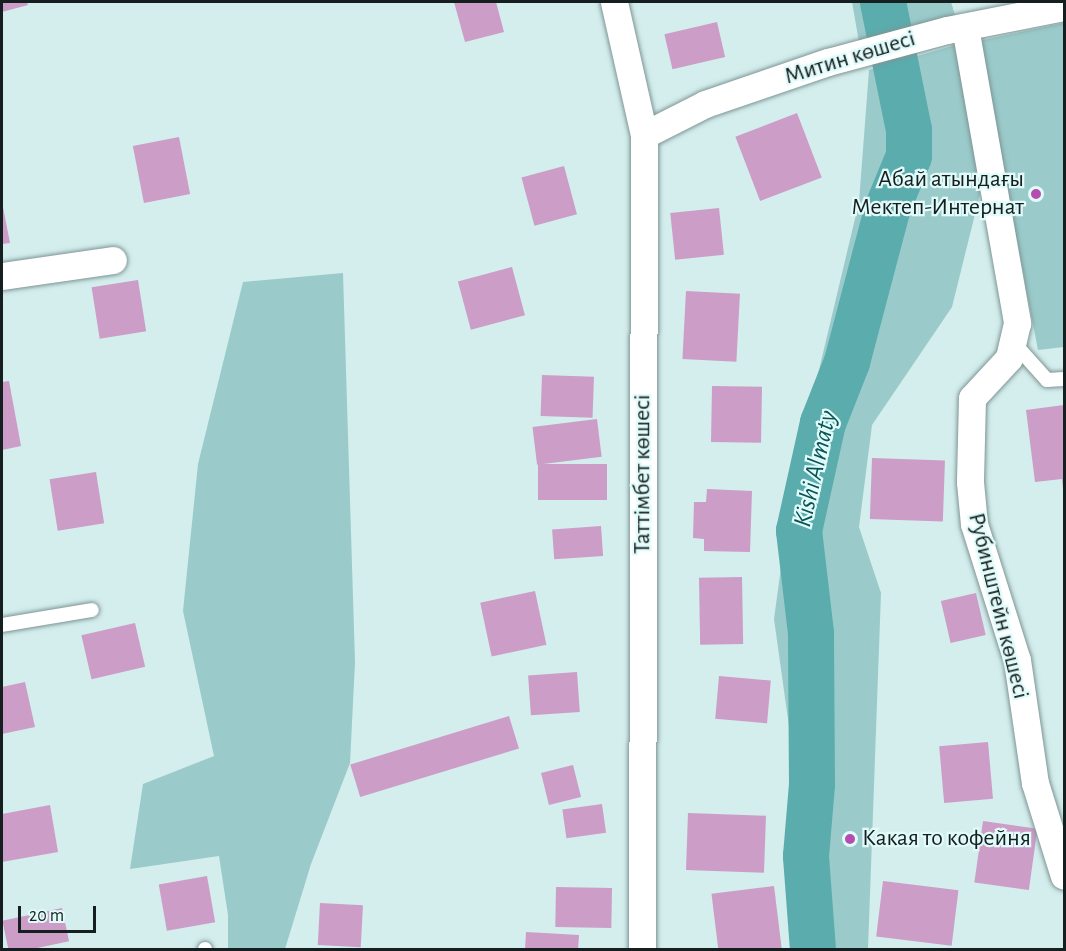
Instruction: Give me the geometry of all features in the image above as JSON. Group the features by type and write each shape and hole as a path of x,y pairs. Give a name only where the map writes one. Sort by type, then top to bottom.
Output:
{"street":[{"name":"Таттімбет көшесі","path":"614,2 644,135 642,950"},
{"name":"Митин көшесі","path":"644,135 705,104 828,62 878,51 916,38 1065,7"},
{"name":"Рубинштейн көшесі","path":"965,27 1017,323 1009,358 972,398 970,482 974,524 1017,660 1035,783 1065,876"},
{"path":"2,276 113,260"}],"lane":[{"path":"1013,342 1047,380 1065,379"},
{"path":"2,625 92,610"}],"shaded area":[{"path":"852,2 951,2 955,15 859,42"},
{"name":"Абай атындағы Мектеп-Интернат","path":"1064,23 1064,347 1038,350 978,41"},
{"path":"959,44 980,194 952,307 872,425 859,527 881,593 868,949 790,950 793,755 774,619 793,479 859,202 869,70"},
{"path":"343,273 355,662 350,763 311,864 285,949 228,949 228,915 219,856 130,869 143,784 214,756 183,611 198,464 243,282"}],"building":[{"path":"2,2 27,2 28,5 2,12"},
{"path":"454,2 496,2 504,32 465,42"},
{"path":"717,22 725,57 672,69 664,34"},
{"path":"797,113 822,177 760,201 735,137"},
{"path":"179,137 190,194 144,203 133,146"},
{"path":"564,166 577,214 534,226 521,177"},
{"path":"2,202 10,243 2,244"},
{"path":"719,208 724,255 675,260 670,213"},
{"path":"512,267 525,315 471,330 458,281"},
{"path":"138,280 146,331 100,339 92,287"},
{"path":"686,291 740,294 736,362 682,359"},
{"path":"542,375 594,377 593,418 541,416"},
{"path":"9,381 21,446 2,450 2,382"},
{"path":"712,386 762,387 761,443 711,442"},
{"path":"1064,405 1063,489 1062,479 1035,482 1026,410"},
{"path":"597,419 602,457 537,465 532,427"},
{"path":"872,458 945,461 943,522 870,519"},
{"path":"538,464 607,464 607,500 538,500"},
{"path":"96,472 104,523 58,531 50,479"},
{"path":"707,489 752,491 750,552 704,551 704,539 693,538 694,502 706,502"},
{"path":"601,526 603,556 554,559 552,529"},
{"path":"742,577 743,644 700,645 699,578"},
{"path":"535,591 546,645 492,656 480,603"},
{"path":"976,593 986,635 951,643 941,601"},
{"path":"135,623 145,667 92,679 81,635"},
{"path":"577,672 580,712 531,715 528,675"},
{"path":"719,676 771,681 767,723 715,719"},
{"path":"25,682 35,727 2,734 2,687"},
{"path":"509,716 519,749 360,797 350,765"},
{"path":"988,742 993,799 944,803 939,746"},
{"path":"573,765 581,797 549,805 541,773"},
{"path":"602,804 606,833 566,838 562,810"},
{"path":"50,805 58,852 2,862 2,814"},
{"path":"688,813 766,816 764,873 686,870"},
{"path":"983,821 1037,829 1029,890 974,882"},
{"path":"207,876 215,922 167,931 159,885"},
{"path":"883,881 958,890 952,946 876,937"},
{"path":"774,886 782,950 718,950 711,894"},
{"path":"556,887 612,888 611,928 555,927"},
{"path":"320,903 363,905 361,947 318,945"},
{"path":"62,908 69,941 28,950 9,950 2,921"},
{"path":"526,932 579,935 578,950 525,950"}],"waterway":[{"name":"Kіshі Almaty","path":"813,950 806,856 812,784 811,633 799,531 823,423 847,362 888,207 909,156 909,130 883,2"}],"place":[{"name":"Абай атындағы Мектеп-Интернат","path":"1036,194"},
{"name":"Какая то кофейня","path":"850,839"}]}
